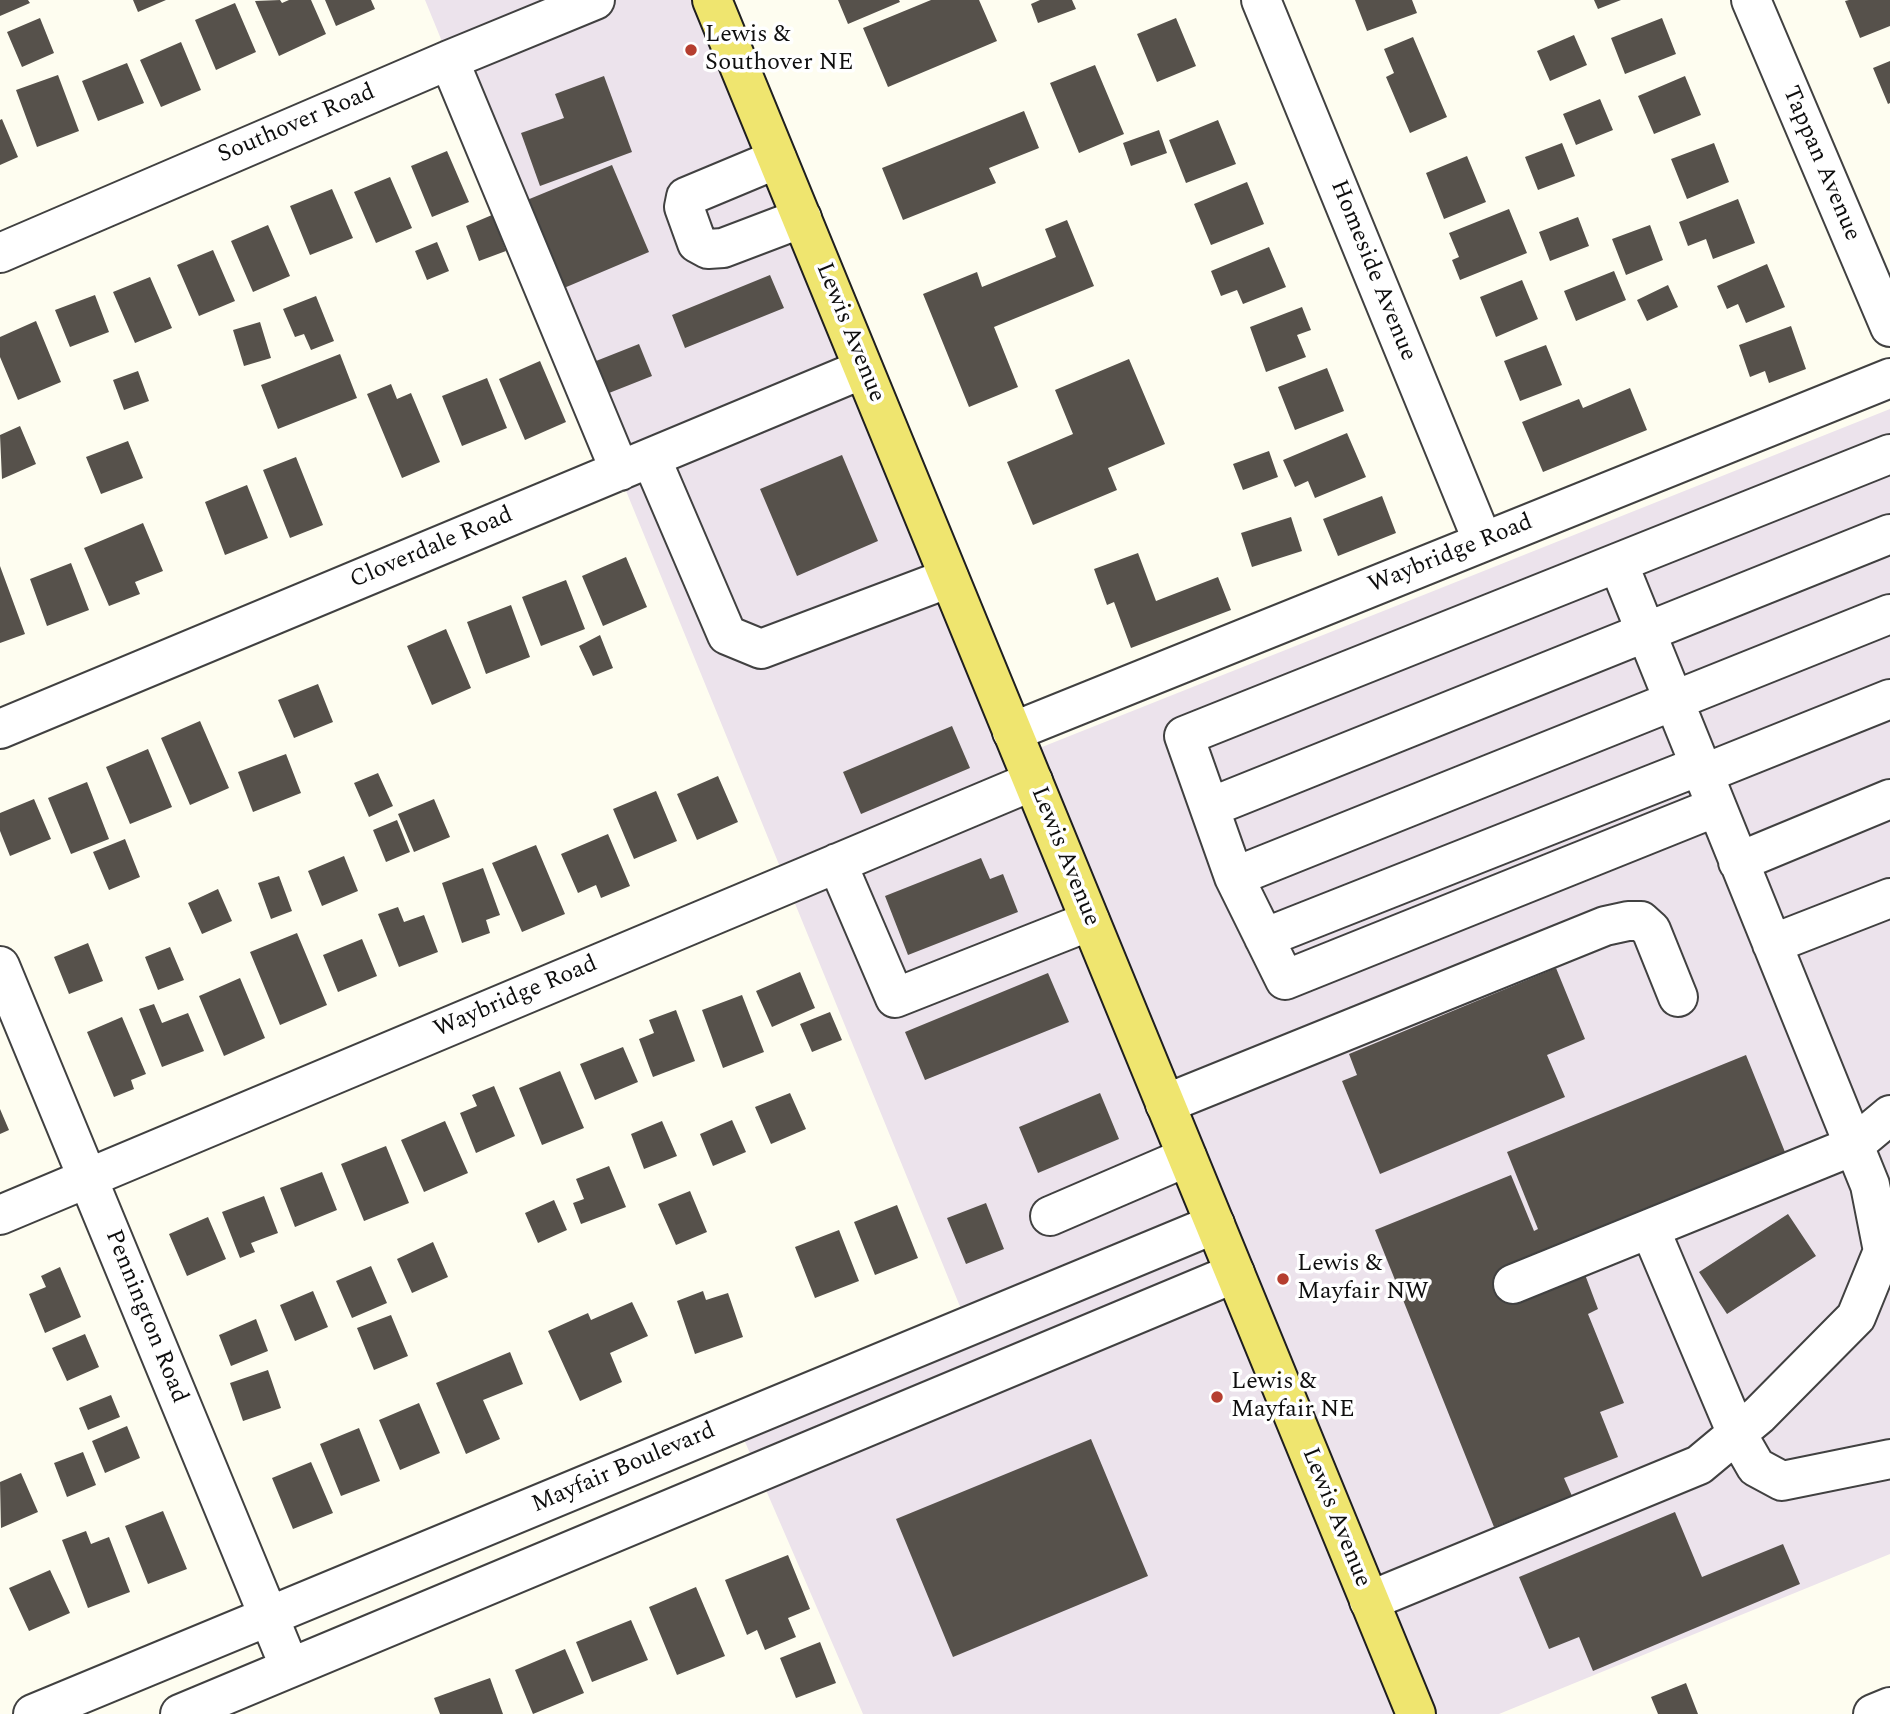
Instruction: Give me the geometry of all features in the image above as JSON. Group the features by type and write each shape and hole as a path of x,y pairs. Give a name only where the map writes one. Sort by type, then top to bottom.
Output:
{"main road":[{"name":"Lewis Avenue","path":"712,0 1416,1714"}],"street":[{"name":"Southover Road","path":"0,253 595,0"},
{"name":"Homeside Avenue","path":"1261,0 1483,542"},
{"name":"Tappan Avenue","path":"1751,0 1890,327"},
{"path":"449,60 636,464 727,635 761,649 949,578"},
{"path":"777,159 686,197 684,207 697,243 708,249 723,248 802,218"},
{"name":"Cloverdale Road","path":"0,729 863,369"},
{"name":"Waybridge Road","path":"1012,732 1890,378"},
{"path":"1890,454 1184,736 1234,877 1285,980 1890,699"},
{"path":"1211,807 1890,534"},
{"path":"1369,1601 1699,1465 1759,1415 1856,1317 1886,1248 1870,1185 1618,563"},
{"path":"1234,877 1890,614"},
{"name":"Waybridge Road","path":"0,1215 1032,781"},
{"path":"1738,862 1890,799"},
{"path":"838,863 895,998 1090,921"},
{"path":"1772,944 1890,898"},
{"path":"1166,1104 1605,926 1628,921 1641,921 1651,930 1678,997"},
{"name":"Pennington Road","path":"0,966 290,1668"},
{"path":"1513,1284 1853,1146 1890,1115"},
{"path":"1050,1216 1187,1157"},
{"name":"Mayfair Boulevard","path":"33,1714 1215,1224"},
{"path":"1650,1228 1737,1434 1756,1467 1782,1481 1890,1459"},
{"path":"180,1714 1235,1273"},
{"path":"1873,1714 1890,1707"}],"shaded area":[{"path":"425,0 712,0 1022,755 1890,409 1890,1554 1499,1714 863,1714 736,1421 968,1326"}],"building":[{"path":"0,0 28,0 30,3 0,16"},
{"path":"133,0 166,0 138,12"},
{"path":"280,0 282,3 289,0 311,0 326,34 279,56 255,1"},
{"path":"325,0 371,0 375,9 336,26"},
{"path":"838,0 899,0 900,2 848,24"},
{"path":"931,0 979,0 997,41 888,87 863,28"},
{"path":"1040,0 1072,0 1076,9 1038,23 1031,4"},
{"path":"1355,0 1412,0 1417,13 1367,31"},
{"path":"1594,0 1621,0 1598,9"},
{"path":"1890,0 1890,26 1860,38 1845,1"},
{"path":"235,3 256,52 216,70 195,20"},
{"path":"40,18 54,53 22,67 7,32"},
{"path":"1176,18 1196,66 1157,82 1137,34"},
{"path":"1662,18 1676,54 1625,74 1611,38"},
{"path":"1574,35 1587,65 1550,81 1537,51"},
{"path":"1413,37 1447,117 1410,133 1386,77 1394,73 1384,49"},
{"path":"181,42 201,90 161,107 140,60"},
{"path":"1890,61 1890,103 1888,104 1873,68"},
{"path":"127,63 144,103 98,121 82,81"},
{"path":"1095,65 1124,134 1079,153 1050,83"},
{"path":"58,75 79,131 37,147 16,90"},
{"path":"604,76 632,152 540,186 521,133 564,118 555,94"},
{"path":"1685,76 1701,115 1654,134 1638,96"},
{"path":"1600,99 1613,130 1576,145 1563,114"},
{"path":"1024,111 1039,148 989,168 996,183 903,220 882,168"},
{"path":"2,119 18,157 0,165 0,120"},
{"path":"1218,120 1236,164 1186,183 1169,140"},
{"path":"1159,130 1167,153 1131,166 1123,143"},
{"path":"1562,143 1575,176 1538,190 1525,157"},
{"path":"1714,143 1729,182 1687,199 1671,159"},
{"path":"447,151 469,202 432,217 411,166"},
{"path":"1467,156 1486,202 1444,219 1426,173"},
{"path":"612,165 649,252 564,288 527,200"},
{"path":"390,177 412,228 376,243 354,192"},
{"path":"1247,182 1264,224 1211,245 1194,204"},
{"path":"332,189 353,238 310,255 290,206"},
{"path":"1738,199 1755,243 1713,259 1706,239 1688,246 1679,222"},
{"path":"1509,209 1527,253 1460,280 1452,260 1459,257 1449,233"},
{"path":"492,215 506,251 479,261 466,226"},
{"path":"1578,217 1589,246 1550,261 1539,232"},
{"path":"1067,220 1094,286 994,327 1018,387 969,407 923,294 977,272 982,287 1056,257 1045,229"},
{"path":"268,225 290,276 253,292 231,241"},
{"path":"1650,225 1663,260 1626,275 1612,239"},
{"path":"437,242 449,271 427,280 415,251"},
{"path":"1269,247 1286,287 1243,304 1237,290 1221,296 1211,271"},
{"path":"213,250 235,301 199,316 177,265"},
{"path":"1767,264 1785,307 1746,323 1738,304 1727,309 1717,286"},
{"path":"1614,271 1626,300 1576,321 1564,291"},
{"path":"770,275 784,308 685,348 672,315"},
{"path":"150,277 172,328 135,343 113,292"},
{"path":"1522,280 1538,319 1496,337 1480,297"},
{"path":"1668,285 1678,307 1647,321 1637,300"},
{"path":"95,295 109,332 70,347 55,310"},
{"path":"316,296 334,341 311,350 304,334 295,337 283,309"},
{"path":"1302,307 1311,330 1297,335 1306,357 1266,372 1250,327"},
{"path":"36,321 61,382 18,400 0,357 0,337"},
{"path":"260,322 271,358 244,366 233,330"},
{"path":"1791,326 1806,369 1769,383 1765,371 1750,377 1739,345"},
{"path":"639,344 652,376 604,395 591,363"},
{"path":"1546,345 1562,385 1520,401 1504,361"},
{"path":"340,354 357,398 278,429 261,385"},
{"path":"1129,359 1165,444 1108,468 1117,490 1033,525 1007,462 1073,434 1055,390"},
{"path":"540,361 566,422 525,440 499,379"},
{"path":"1327,368 1344,411 1295,430 1278,387"},
{"path":"138,371 149,401 124,410 113,380"},
{"path":"487,378 507,428 462,446 442,396"},
{"path":"391,384 397,399 411,393 440,462 402,478 367,394"},
{"path":"1630,388 1647,430 1543,472 1522,422 1579,399 1583,408"},
{"path":"20,426 36,464 2,479 0,435"},
{"path":"1347,433 1366,477 1315,498 1308,481 1295,487 1283,460"},
{"path":"128,441 143,478 101,494 86,457"},
{"path":"1269,451 1278,477 1243,490 1233,464"},
{"path":"842,455 878,541 797,576 760,489"},
{"path":"296,457 323,525 290,538 263,470"},
{"path":"247,485 268,538 225,555 205,502"},
{"path":"1382,496 1396,533 1338,556 1323,519"},
{"path":"1291,517 1302,551 1252,567 1241,533"},
{"path":"143,523 163,571 135,582 140,594 109,606 84,548"},
{"path":"1138,553 1156,601 1218,577 1231,610 1131,648 1114,602 1107,605 1094,569"},
{"path":"626,557 647,607 603,626 582,576"},
{"path":"71,563 89,610 47,626 30,579"},
{"path":"0,566 25,634 0,643"},
{"path":"566,580 585,629 541,646 522,597"},
{"path":"511,605 530,657 486,674 467,622"},
{"path":"446,629 471,688 432,705 407,646"},
{"path":"600,635 613,668 593,676 579,646"},
{"path":"318,684 333,722 294,738 278,700"},
{"path":"200,721 229,788 190,805 161,738"},
{"path":"952,726 970,768 861,814 843,772"},
{"path":"148,749 172,807 130,824 106,767"},
{"path":"286,754 301,793 253,812 238,772"},
{"path":"378,773 393,806 369,817 354,783"},
{"path":"718,776 738,822 697,840 677,794"},
{"path":"87,782 109,839 71,854 48,798"},
{"path":"656,791 677,841 634,859 613,809"},
{"path":"34,799 51,839 10,856 0,831 0,813"},
{"path":"434,799 450,837 414,852 398,814"},
{"path":"397,820 410,852 386,862 373,830"},
{"path":"608,834 630,886 601,898 596,885 578,893 561,854"},
{"path":"125,839 140,877 109,890 93,852"},
{"path":"536,845 565,914 522,932 492,863"},
{"path":"344,856 358,891 322,906 308,871"},
{"path":"981,858 990,879 1003,874 1018,912 908,955 885,896"},
{"path":"483,868 500,915 486,920 490,933 462,943 442,883"},
{"path":"279,876 292,911 271,919 258,883"},
{"path":"218,889 232,921 202,934 188,903"},
{"path":"398,907 404,922 424,915 438,952 399,967 378,914"},
{"path":"297,933 327,1005 280,1025 250,952"},
{"path":"362,939 377,976 338,992 323,955"},
{"path":"88,943 103,981 69,994 54,957"},
{"path":"170,947 184,980 158,990 145,957"},
{"path":"1556,968 1585,1039 1547,1055 1565,1097 1380,1174 1342,1081 1357,1075 1349,1054"},
{"path":"800,972 815,1008 772,1027 756,991"},
{"path":"1048,973 1069,1022 925,1080 905,1032"},
{"path":"240,978 265,1038 224,1056 199,996"},
{"path":"742,995 764,1052 723,1068 702,1010"},
{"path":"154,1004 162,1023 188,1013 204,1051 162,1067 139,1009"},
{"path":"676,1010 695,1061 653,1077 639,1039 654,1033 649,1020"},
{"path":"830,1012 842,1040 812,1052 800,1024"},
{"path":"122,1017 146,1074 131,1080 134,1089 114,1097 87,1032"},
{"path":"623,1047 638,1082 595,1100 580,1064"},
{"path":"1746,1055 1789,1162 1498,1280 1507,1302 1584,1272 1598,1309 1588,1314 1624,1403 1600,1412 1618,1457 1564,1478 1572,1496 1494,1527 1375,1230 1511,1175 1534,1231 1538,1229 1507,1152"},
{"path":"560,1071 584,1128 542,1145 519,1088"},
{"path":"494,1086 515,1136 476,1153 460,1113 477,1106 472,1095"},
{"path":"790,1093 806,1129 771,1144 755,1107"},
{"path":"1100,1093 1119,1139 1038,1173 1019,1127"},
{"path":"0,1109 9,1130 0,1134"},
{"path":"732,1120 746,1152 713,1166 700,1134"},
{"path":"445,1121 468,1173 424,1192 401,1140"},
{"path":"662,1121 677,1156 644,1169 631,1134"},
{"path":"386,1146 409,1203 364,1221 341,1164"},
{"path":"609,1166 626,1207 581,1224 573,1203 584,1199 576,1179"},
{"path":"322,1172 337,1210 295,1227 280,1188"},
{"path":"690,1191 707,1232 676,1245 658,1204"},
{"path":"264,1196 278,1233 251,1243 255,1252 240,1258 222,1212"},
{"path":"554,1200 567,1230 538,1243 525,1213"},
{"path":"986,1203 1004,1249 966,1264 947,1218"},
{"path":"897,1205 918,1258 875,1275 854,1222"},
{"path":"1788,1214 1816,1256 1727,1314 1699,1272"},
{"path":"208,1217 226,1259 187,1276 169,1234"},
{"path":"839,1230 859,1281 815,1298 795,1247"},
{"path":"433,1242 448,1277 412,1293 397,1259"},
{"path":"371,1266 387,1303 352,1318 336,1281"},
{"path":"60,1267 81,1317 45,1333 29,1294 46,1287 41,1276"},
{"path":"313,1291 328,1327 295,1341 280,1305"},
{"path":"703,1291 706,1300 728,1293 743,1337 695,1354 677,1301"},
{"path":"632,1302 648,1336 610,1353 622,1382 580,1401 548,1331 588,1313 591,1320"},
{"path":"391,1315 408,1356 374,1370 357,1328"},
{"path":"256,1319 268,1351 231,1366 219,1335"},
{"path":"85,1334 99,1367 67,1381 52,1348"},
{"path":"510,1352 523,1384 483,1400 500,1439 466,1454 436,1383"},
{"path":"268,1370 281,1408 243,1421 230,1383"},
{"path":"111,1395 120,1417 88,1430 79,1408"},
{"path":"419,1403 440,1453 400,1470 379,1420"},
{"path":"127,1426 140,1458 105,1473 92,1441"},
{"path":"359,1428 380,1481 341,1496 320,1444"},
{"path":"1091,1439 1148,1576 953,1657 896,1519"},
{"path":"83,1452 96,1485 67,1497 54,1463"},
{"path":"311,1462 333,1513 293,1529 272,1478"},
{"path":"21,1473 38,1512 1,1528 0,1482"},
{"path":"163,1511 187,1569 148,1584 125,1526"},
{"path":"1675,1512 1702,1577 1783,1544 1800,1584 1593,1671 1579,1637 1549,1649 1519,1577"},
{"path":"86,1531 91,1544 109,1537 130,1592 88,1608 62,1540"},
{"path":"788,1555 810,1609 788,1618 796,1637 765,1650 757,1630 747,1635 725,1580"},
{"path":"50,1570 70,1613 29,1631 9,1588"},
{"path":"696,1587 725,1656 677,1675 649,1607"},
{"path":"631,1620 648,1660 592,1682 576,1642"},
{"path":"820,1642 836,1683 796,1698 780,1658"},
{"path":"565,1649 584,1693 533,1714 515,1670"},
{"path":"490,1678 503,1714 440,1714 434,1698"},
{"path":"1686,1683 1698,1714 1658,1714 1651,1697"}],"place":[{"name":"Lewis & Southover NE","path":"691,50"},
{"name":"Lewis & Mayfair NW","path":"1283,1279"},
{"name":"Lewis & Mayfair NE","path":"1217,1397"}]}
